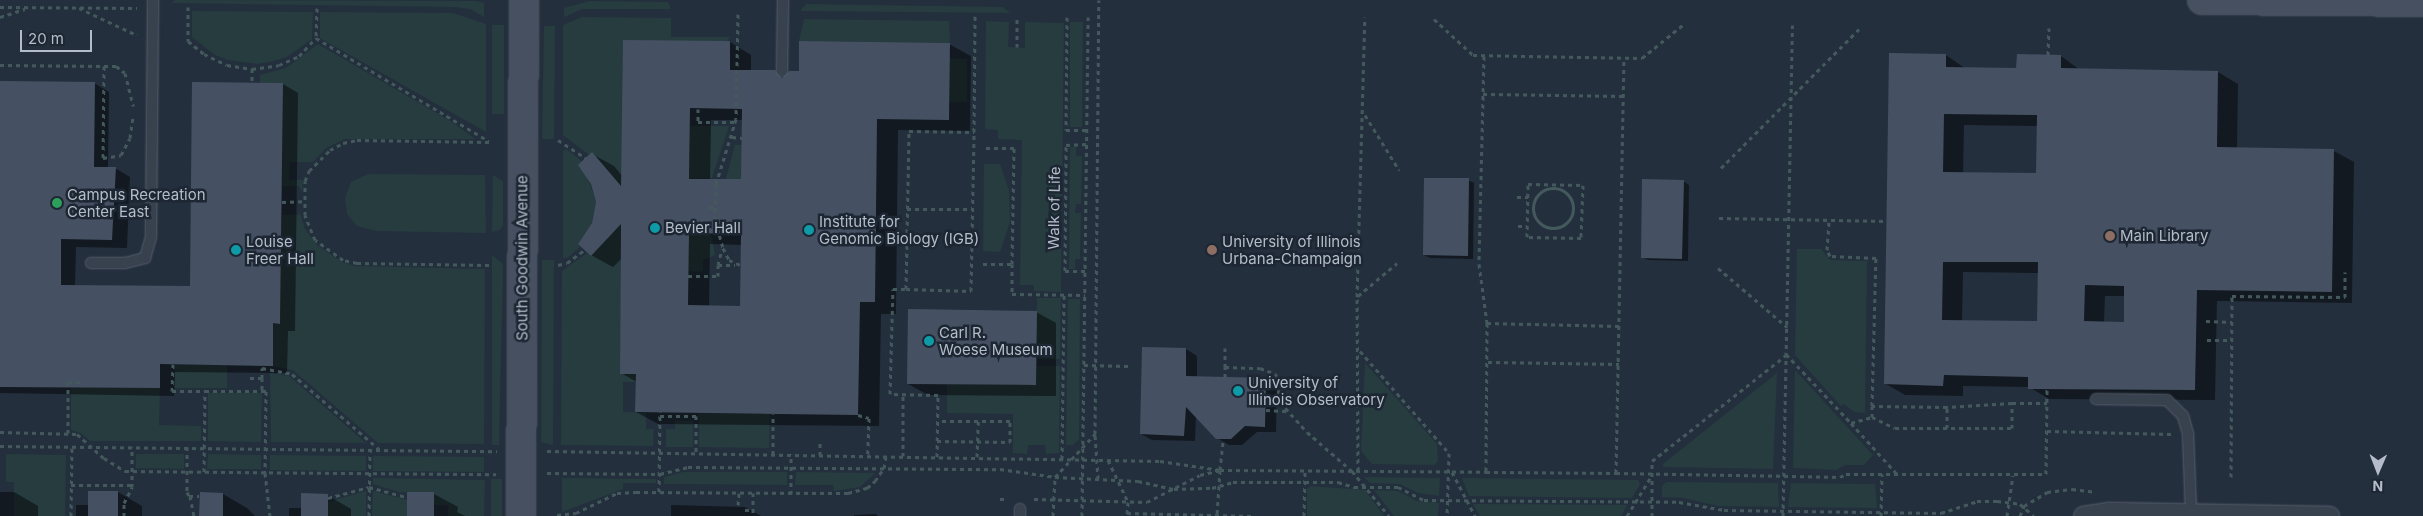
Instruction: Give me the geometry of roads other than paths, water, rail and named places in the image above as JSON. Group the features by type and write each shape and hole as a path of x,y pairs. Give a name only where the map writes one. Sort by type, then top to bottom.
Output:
{"street":[{"name":"South Goodwin Avenue","path":"521,516 524,0"},
{"path":"2202,0 2423,2"},
{"path":"2083,516 2109,512 2328,516"}],"lane":[{"path":"90,262 125,263 145,258 151,237 153,0"},
{"path":"782,70 783,0"},
{"path":"2096,399 2167,400 2183,416 2188,434 2190,513"}],"place":[{"name":"Campus Recreation Center East","path":"57,203"},
{"name":"Bevier Hall","path":"655,228"},
{"name":"Institute for Genomic Biology (IGB)","path":"809,230"},
{"name":"Main Library","path":"2110,236"},
{"name":"Louise Freer Hall","path":"236,250"},
{"name":"University of Illinois Urbana-Champaign","path":"1212,250"},
{"name":"Carl R. Woese Museum","path":"929,341"},
{"name":"University of Illinois Observatory","path":"1238,391"}]}
